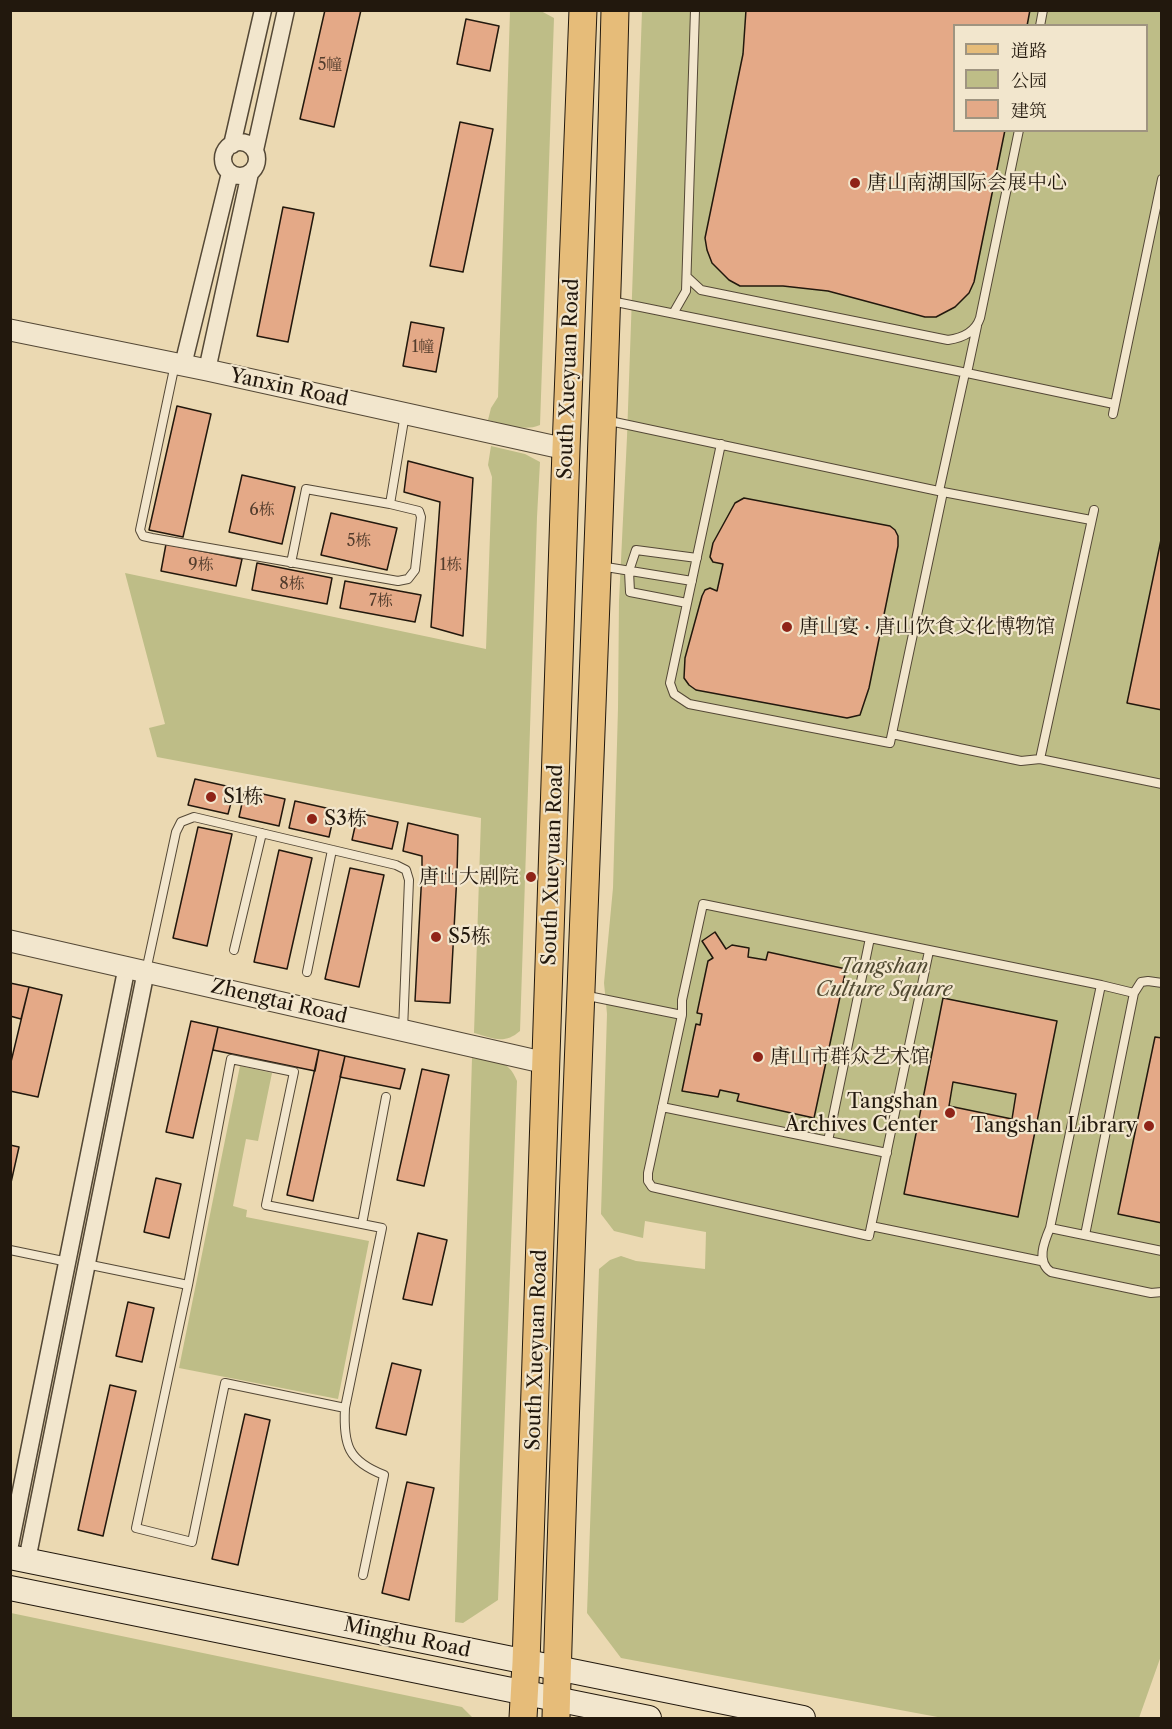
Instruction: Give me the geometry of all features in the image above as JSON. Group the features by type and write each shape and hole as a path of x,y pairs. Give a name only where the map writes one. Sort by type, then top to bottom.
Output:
{"main road":[{"name":"South Xueyuan Road","path":"523,1706 583,10"},
{"name":"South Xueyuan Road","path":"556,1709 579,994 608,300 615,10"},
{"name":"Minghu Road","path":"16,1554 526,1663 803,1719"},
{"name":"Minghu Road","path":"10,1588 523,1706 649,1719"}],"street":[{"path":"250,173 240,176 230,173 226,169 224,158 232,145 263,10"},
{"path":"207,370 250,173 257,163 255,150 286,10"},
{"path":"232,145 242,143 255,150"},
{"path":"179,364 230,173"},
{"name":"Yanxin Road","path":"10,330 179,364 566,449"},
{"name":"Zhengtai Road","path":"10,941 546,1064"},
{"path":"16,1554 68,1262 137,969"},
{"path":"16,1554 86,1264 137,969"}],"lane":[{"path":"674,312 686,291 687,277 695,10"},
{"path":"721,444 670,683 674,694 689,704 890,742 1019,132"},
{"path":"608,300 966,373 1113,409 1161,179"},
{"path":"687,277 701,290 948,340 958,338 977,326"},
{"path":"179,364 140,530 143,536 291,563 398,581 408,579 415,570 421,517 419,511 306,489 291,563"},
{"path":"390,504 405,413"},
{"path":"602,419 941,492 1091,520"},
{"path":"1040,759 1094,510"},
{"path":"687,603 630,592 629,571 636,549 697,558"},
{"path":"596,566 692,581"},
{"path":"892,734 1021,762 1040,759 1161,784"},
{"path":"137,969 176,832 181,822 194,817 396,865 406,870 409,880 403,1030"},
{"path":"234,951 262,833"},
{"path":"307,972 332,850"},
{"path":"929,951 869,1236 652,1187 648,1180 648,1173 682,1015 681,1000 703,904 1134,993"},
{"path":"828,1141 870,938"},
{"path":"1085,1235 1134,993 1141,982 1161,983"},
{"path":"1101,985 1041,1261 1051,1272 1151,1293 1161,1292"},
{"path":"579,994 682,1015"},
{"path":"345,1408 225,1383 192,1542 136,1528 188,1285 231,1059 294,1072 266,1205 382,1228 345,1408 344,1432 358,1463 384,1475 363,1575"},
{"path":"362,1224 386,1097"},
{"path":"662,1107 887,1153"},
{"path":"871,1226 1041,1261"},
{"path":"1050,1228 1161,1251"},
{"path":"10,1250 68,1262"},
{"path":"86,1264 188,1285"}],"green space":[{"path":"510,11 541,11 554,18 540,425 527,428 488,420 491,408 498,397"},
{"name":"Tangshan Culture Square","path":"642,11 1161,11 1162,1653 1139,1718 943,1718 621,1658 587,1613 599,1269 610,1260 621,1256 636,1261 705,1269 706,1232 645,1221 643,1238 614,1231 601,1214 607,1014 604,983 613,888 619,601"},
{"path":"491,446 525,454 540,462 520,1031 503,1039 474,1033 481,818 157,757 149,728 165,724 125,573 486,649 492,477 488,465"},
{"path":"472,1058 505,1064 517,1081 498,1600 463,1623 455,1622"},
{"path":"240,1066 272,1073 258,1141 246,1139 233,1206 247,1210 246,1217 369,1241 338,1399 179,1368"},
{"path":"11,1613 462,1707 473,1718 11,1718"}],"building":[{"path":"325,10 361,10 334,127 300,119"},
{"name":"唐山南湖国际会展中心","path":"746,10 1030,10 1027,24 953,24 953,132 1005,132 974,282 969,293 955,307 936,317 925,317 828,291 783,286 740,286 729,280 712,263 705,238 743,54"},
{"path":"466,19 499,26 490,71 457,64"},
{"path":"460,122 493,129 463,272 430,266"},
{"path":"283,207 314,213 288,342 257,336"},
{"path":"411,322 444,328 436,372 403,366"},
{"path":"177,406 211,414 183,537 149,530"},
{"path":"408,461 473,478 463,636 431,627 440,502 404,492"},
{"path":"242,475 295,487 282,544 229,532"},
{"name":"唐山宴 · 唐山饮食文化博物馆","path":"744,498 890,526 895,530 898,536 898,546 869,688 860,715 847,718 696,690 684,678 685,658 702,596 705,590 710,588 717,591 723,564 713,562 710,557 713,543 735,503"},
{"path":"331,513 397,528 387,570 321,555"},
{"path":"1162,535 1162,710 1127,703"},
{"path":"166,544 242,559 236,586 161,571"},
{"path":"257,563 332,578 327,604 252,590"},
{"path":"345,581 421,595 415,622 340,608"},
{"name":"S1栋","path":"195,779 235,788 228,814 188,805"},
{"path":"245,790 285,799 279,826 239,817"},
{"name":"S3栋","path":"295,801 335,810 329,837 289,828"},
{"path":"358,813 398,822 392,849 352,840"},
{"path":"408,823 458,835 457,874 422,872 422,856 403,851"},
{"path":"198,827 232,834 207,946 173,938"},
{"path":"279,850 312,858 287,969 254,962"},
{"path":"350,868 384,875 359,987 325,979"},
{"name":"S5栋","path":"422,872 457,874 450,1003 415,1001"},
{"name":"唐山市群众艺术馆","path":"715,932 726,949 732,945 749,948 748,957 766,960 768,952 846,969 814,1118 737,1101 739,1094 720,1090 718,1097 682,1091 696,1024 700,1025 702,1014 697,1013 708,961 713,958 702,941"},
{"path":"10,983 29,987 21,1019 10,1016"},
{"path":"29,987 62,995 38,1097 10,1091 10,1066"},
{"name":"Tangshan Archives Center","path":"943,998 1057,1021 1018,1217 904,1194","holes":["953,1082 1016,1094 1012,1119 949,1106"]},
{"path":"191,1021 218,1027 193,1138 166,1132"},
{"path":"218,1027 319,1050 315,1071 213,1050"},
{"name":"Tangshan Library","path":"1155,1037 1162,1038 1162,1223 1118,1214"},
{"path":"319,1050 345,1056 313,1201 287,1195"},
{"path":"345,1056 405,1069 400,1089 340,1077"},
{"path":"422,1069 449,1075 424,1186 397,1180"},
{"path":"10,1145 19,1147 10,1187"},
{"path":"156,1178 181,1184 169,1238 144,1232"},
{"path":"418,1233 447,1240 432,1305 403,1299"},
{"path":"128,1302 154,1308 142,1362 116,1356"},
{"path":"392,1363 421,1370 406,1435 376,1428"},
{"path":"110,1385 136,1391 103,1536 78,1530"},
{"path":"245,1414 270,1420 238,1565 212,1559"},
{"path":"407,1482 434,1488 409,1600 382,1593"}],"place":[{"name":"唐山南湖国际会展中心","path":"855,183"},
{"name":"唐山宴 · 唐山饮食文化博物馆","path":"787,627"},
{"name":"S1栋","path":"211,797"},
{"name":"S3栋","path":"312,819"},
{"name":"唐山大剧院","path":"531,877"},
{"name":"S5栋","path":"436,937"},
{"name":"唐山市群众艺术馆","path":"758,1057"},
{"name":"Tangshan Archives Center","path":"950,1113"},
{"name":"Tangshan Library","path":"1149,1126"}]}
